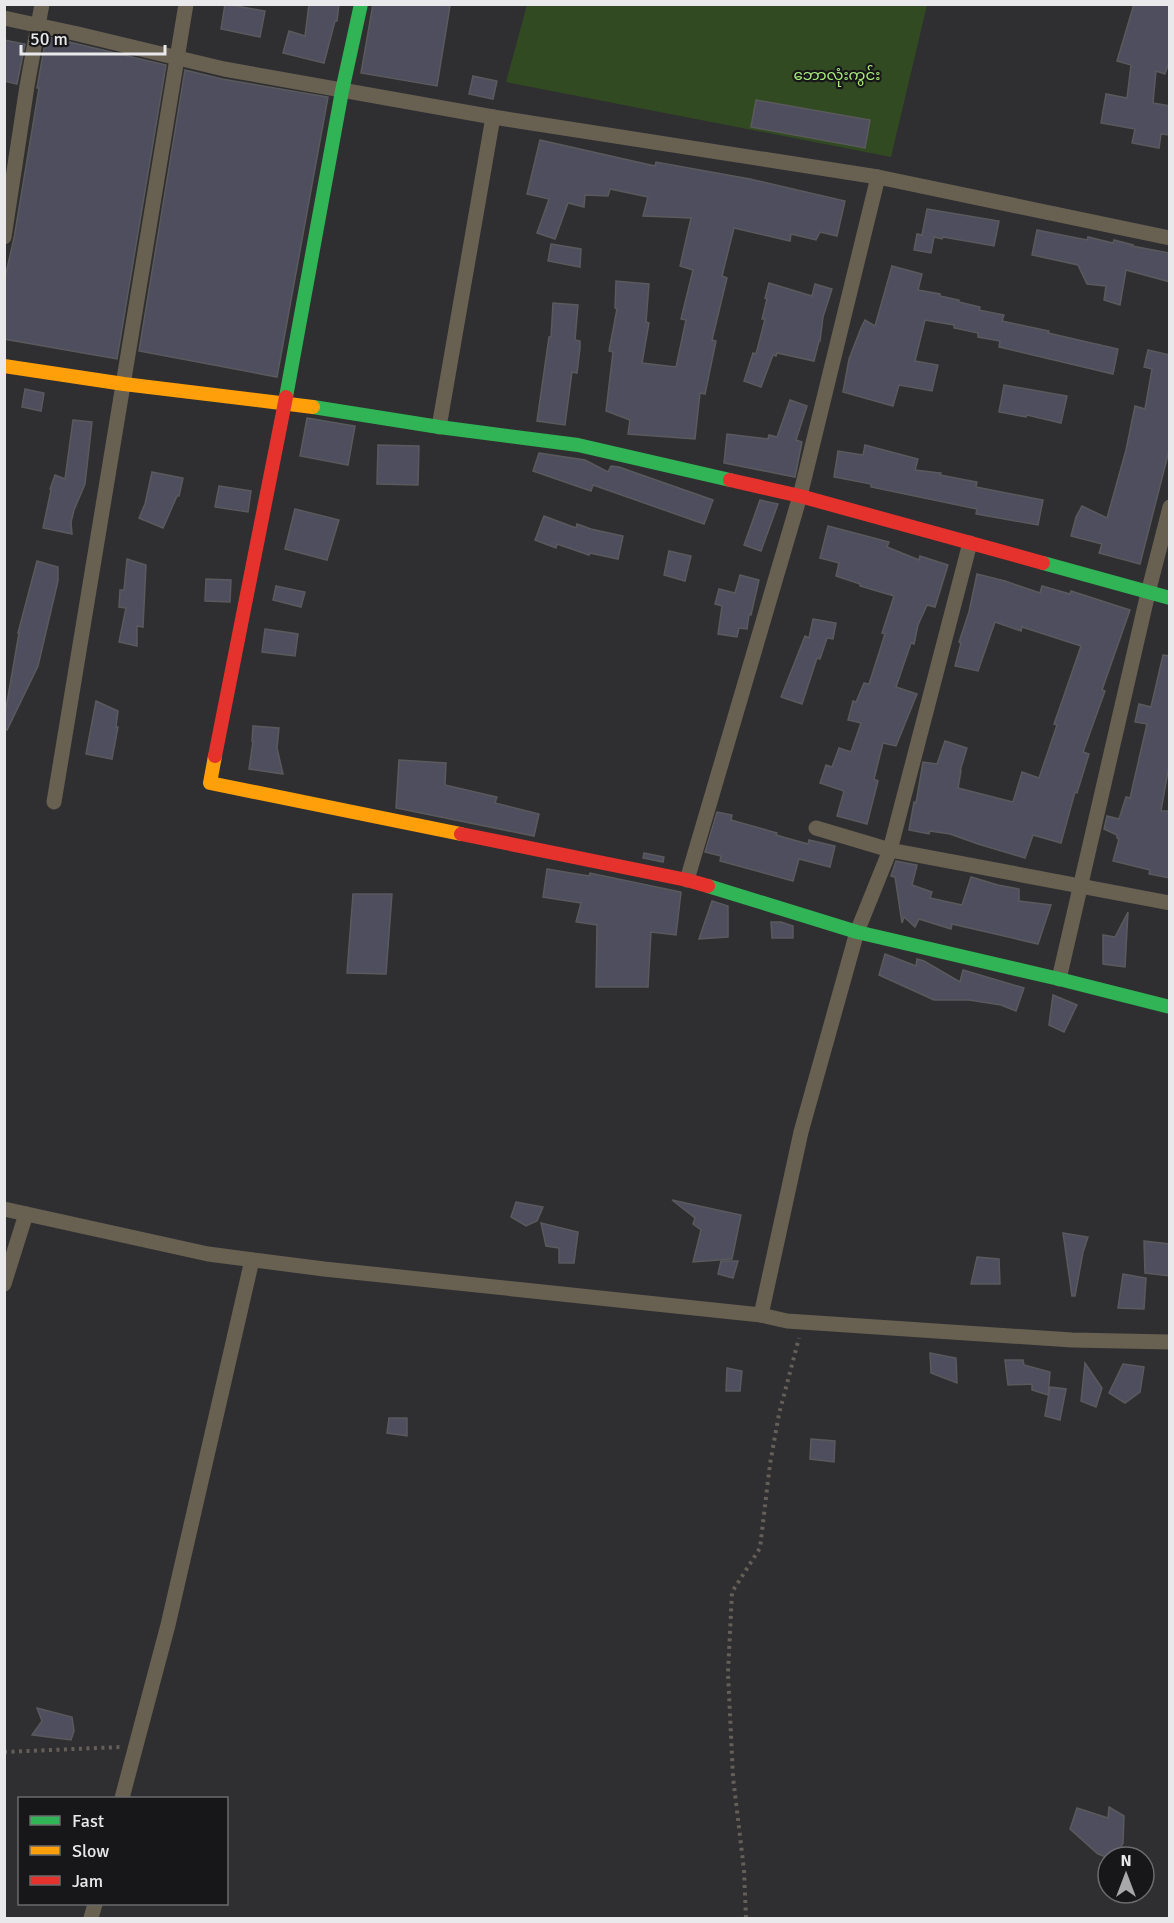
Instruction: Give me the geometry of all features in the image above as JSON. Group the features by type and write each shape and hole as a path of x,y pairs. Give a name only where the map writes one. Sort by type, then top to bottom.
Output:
{"street":[{"path":"4,237 42,4"},
{"path":"54,802 186,4"},
{"path":"361,4 342,91 285,402 210,783 687,880 857,932 1170,1007"},
{"path":"4,18 224,69 493,117 878,177 1170,238"},
{"path":"439,427 493,117"},
{"path":"687,880 800,496 878,177"},
{"path":"4,366 124,384 285,402 439,427 578,445 800,496 1170,598"},
{"path":"1059,979 1170,507"},
{"path":"761,1315 801,1132 857,932 890,850 970,543"},
{"path":"816,828 890,850 1170,903"},
{"path":"4,1209 208,1254 252,1260 761,1315 787,1321 1072,1340 1170,1342"},
{"path":"4,1284 26,1214"},
{"path":"122,1797 168,1625 252,1260"}],"path":[{"path":"746,1918 744,1870 733,1777 728,1673 732,1592 760,1548 770,1464 779,1414 798,1343 799,1322"},
{"path":"4,1752 136,1746"}],"green space":[{"name":"ဘောလုံးကွင်း","path":"527,5 927,5 891,157 506,82"}],"building":[{"path":"225,4 265,11 260,37 221,29"},
{"path":"309,4 339,4 337,21 335,21 324,63 283,53 289,31 305,36"},
{"path":"373,4 450,6 437,86 361,73"},
{"path":"1134,4 1170,4 1170,59 1165,74 1156,71 1153,103 1170,106 1170,135 1161,134 1159,148 1132,143 1135,129 1101,123 1106,94 1127,98 1131,65 1117,61"},
{"path":"48,37 166,65 117,359 4,339 4,282 14,238 39,88 37,88"},
{"path":"4,40 25,44 17,84 4,81"},
{"path":"185,70 222,79 328,97 277,377 139,351"},
{"path":"473,76 497,81 493,99 469,94"},
{"path":"756,100 870,120 865,148 751,127"},
{"path":"540,140 655,166 656,162 750,179 845,201 837,236 820,232 816,240 791,234 790,241 734,228 722,276 727,278 712,340 716,341 705,394 700,393 695,439 628,434 630,420 606,411 613,352 609,351 617,309 615,308 616,281 649,284 646,322 649,323 642,363 676,367 686,320 681,319 693,270 680,266 691,218 643,216 648,197 610,189 608,196 585,195 584,207 568,203 555,239 537,233 549,199 527,194"},
{"path":"927,209 999,221 994,246 934,237 931,253 914,250 917,234 922,235"},
{"path":"1037,230 1087,240 1088,237 1113,243 1114,240 1170,253 1170,282 1126,270 1120,305 1104,300 1106,286 1087,284 1078,265 1032,255"},
{"path":"551,244 581,249 580,267 548,261"},
{"path":"892,266 922,274 918,290 940,294 940,296 980,307 979,310 1004,315 1002,321 1118,349 1113,374 999,347 1000,341 978,337 978,333 954,328 954,325 925,320 915,361 938,365 932,391 899,385 893,406 843,392 849,359 861,328 865,320 875,326"},
{"path":"769,283 812,296 815,284 832,289 823,317 820,341 814,361 777,353 776,356 773,355 761,387 744,381 753,353 756,354 765,319 762,319"},
{"path":"553,303 578,305 575,340 580,341 580,348 577,373 572,372 565,425 537,421 549,337 551,337"},
{"path":"1148,350 1170,355 1170,447 1140,564 1099,553 1102,544 1071,536 1076,517 1082,506 1107,518 1126,450 1135,406 1145,409 1152,369 1144,367"},
{"path":"1004,385 1067,396 1061,423 1027,415 1026,417 999,412"},
{"path":"25,389 44,393 41,411 22,407"},
{"path":"790,400 807,406 796,440 802,442 795,477 724,463 727,434 768,439 769,435 777,437"},
{"path":"307,418 355,426 348,465 300,456"},
{"path":"73,420 92,422 85,484 74,510 71,522 72,534 43,528 55,475 65,479"},
{"path":"378,445 419,446 418,485 377,484"},
{"path":"865,445 918,459 915,470 941,473 940,475 977,482 976,487 1043,500 1038,525 976,514 977,509 834,477 838,451 863,455"},
{"path":"539,453 585,460 608,472 611,466 619,467 713,500 704,524 593,485 591,491 533,471"},
{"path":"152,472 183,478 179,496 163,528 139,518 145,504"},
{"path":"219,486 251,491 248,512 215,507"},
{"path":"760,500 778,504 761,551 744,545"},
{"path":"295,509 339,520 327,560 285,549"},
{"path":"544,516 576,528 577,524 623,536 618,559 590,553 589,555 557,544 556,548 535,540"},
{"path":"828,526 889,542 887,547 919,560 920,556 948,565 935,607 927,605 896,687 917,694 896,746 883,743 874,779 878,781 867,824 837,816 844,791 820,783 826,765 832,767 839,748 851,752 861,723 848,720 853,701 856,702 864,683 869,684 894,596 836,576 839,563 820,558"},
{"path":"669,551 691,556 685,581 664,575"},
{"path":"127,559 146,565 143,627 137,626 137,646 119,642 126,608 119,607 120,590 124,590"},
{"path":"37,561 58,567 58,581 38,666 7,730 4,729 4,720 18,633"},
{"path":"977,574 1040,593 1042,586 1070,594 1071,591 1130,610 1083,752 1089,754 1077,793 1075,792 1061,843 1033,835 1025,858 950,834 930,831 929,834 909,830 923,762 937,764 945,741 967,748 958,788 1013,802 1022,772 1039,778 1057,725 1054,724 1081,646 1022,627 1021,631 995,622 978,671 955,666"},
{"path":"740,575 759,580 747,629 739,628 737,637 718,634 722,606 715,604 719,589 735,593"},
{"path":"206,579 231,580 230,602 205,601"},
{"path":"276,586 305,592 301,607 273,600"},
{"path":"813,619 836,623 833,639 827,638 820,659 817,658 802,704 781,697 805,636 809,638"},
{"path":"265,629 298,634 295,656 262,652"},
{"path":"1163,655 1170,656 1170,760 1161,811 1170,811 1170,878 1149,874 1150,870 1113,861 1119,839 1117,835 1104,829 1107,816 1119,819 1126,797 1130,798 1147,724 1135,722 1139,704 1151,707"},
{"path":"96,701 118,711 116,727 118,727 112,759 86,754"},
{"path":"253,726 279,728 277,748 283,774 249,769"},
{"path":"399,760 446,763 445,785 497,797 495,803 539,814 534,836 396,808"},
{"path":"717,812 732,815 731,820 777,833 776,835 808,844 809,840 835,846 830,867 799,859 793,881 720,861 721,856 705,852"},
{"path":"644,853 664,857 663,862 643,858"},
{"path":"896,861 917,865 912,885 932,892 930,898 962,905 971,877 1019,889 1019,901 1051,905 1038,944 952,924 951,929 919,919 915,927 904,917 902,923 895,877 891,876"},
{"path":"547,869 589,876 590,873 681,892 676,935 651,932 648,987 596,987 597,925 576,922 581,903 543,897"},
{"path":"353,894 392,894 386,974 347,973"},
{"path":"712,901 728,906 728,937 699,939"},
{"path":"1128,912 1125,967 1103,964 1103,935 1115,937"},
{"path":"771,922 793,926 793,938 772,938"},
{"path":"885,954 916,966 917,959 924,961 960,982 963,970 1024,988 1016,1011 1001,1005 969,1000 934,1000 879,975"},
{"path":"1053,995 1077,1005 1064,1032 1049,1025"},
{"path":"672,1200 741,1215 732,1259 693,1262 701,1230 693,1224 695,1218"},
{"path":"516,1202 543,1207 537,1221 526,1226 511,1217"},
{"path":"541,1223 578,1232 574,1263 559,1263 559,1248 546,1246"},
{"path":"1063,1233 1088,1237 1075,1296 1072,1296"},
{"path":"1144,1241 1170,1244 1170,1276 1145,1273"},
{"path":"977,1257 999,1259 1000,1284 971,1284"},
{"path":"721,1261 738,1261 733,1278 718,1274"},
{"path":"1123,1274 1146,1278 1144,1309 1118,1308"},
{"path":"930,1353 956,1358 957,1383 931,1373"},
{"path":"1005,1360 1023,1360 1024,1365 1050,1372 1048,1395 1032,1390 1032,1384 1008,1385"},
{"path":"1085,1363 1102,1388 1096,1407 1081,1401"},
{"path":"1123,1364 1144,1367 1140,1392 1125,1403 1109,1393"},
{"path":"727,1368 742,1371 740,1391 726,1391"},
{"path":"1050,1387 1066,1389 1060,1420 1045,1416"},
{"path":"389,1418 407,1418 407,1436 387,1433"},
{"path":"811,1439 835,1441 834,1462 810,1459"},
{"path":"37,1708 72,1717 74,1731 71,1740 32,1735 42,1721"},
{"path":"1109,1807 1124,1816 1122,1845 1096,1845 1096,1852 1070,1829 1077,1808 1108,1818"}],"traffic: fast":[{"path":"286,397 342,91 361,4"},
{"path":"313,407 439,427 578,445 730,480"},
{"path":"1043,563 1170,598"},
{"path":"708,886 857,932 1170,1007"}],"traffic: slow":[{"path":"4,366 124,384 313,407"},
{"path":"215,756 210,783 461,834"}],"traffic: jam":[{"path":"215,756 286,397"},
{"path":"730,480 800,496 1043,563"},
{"path":"461,834 708,886"}]}
